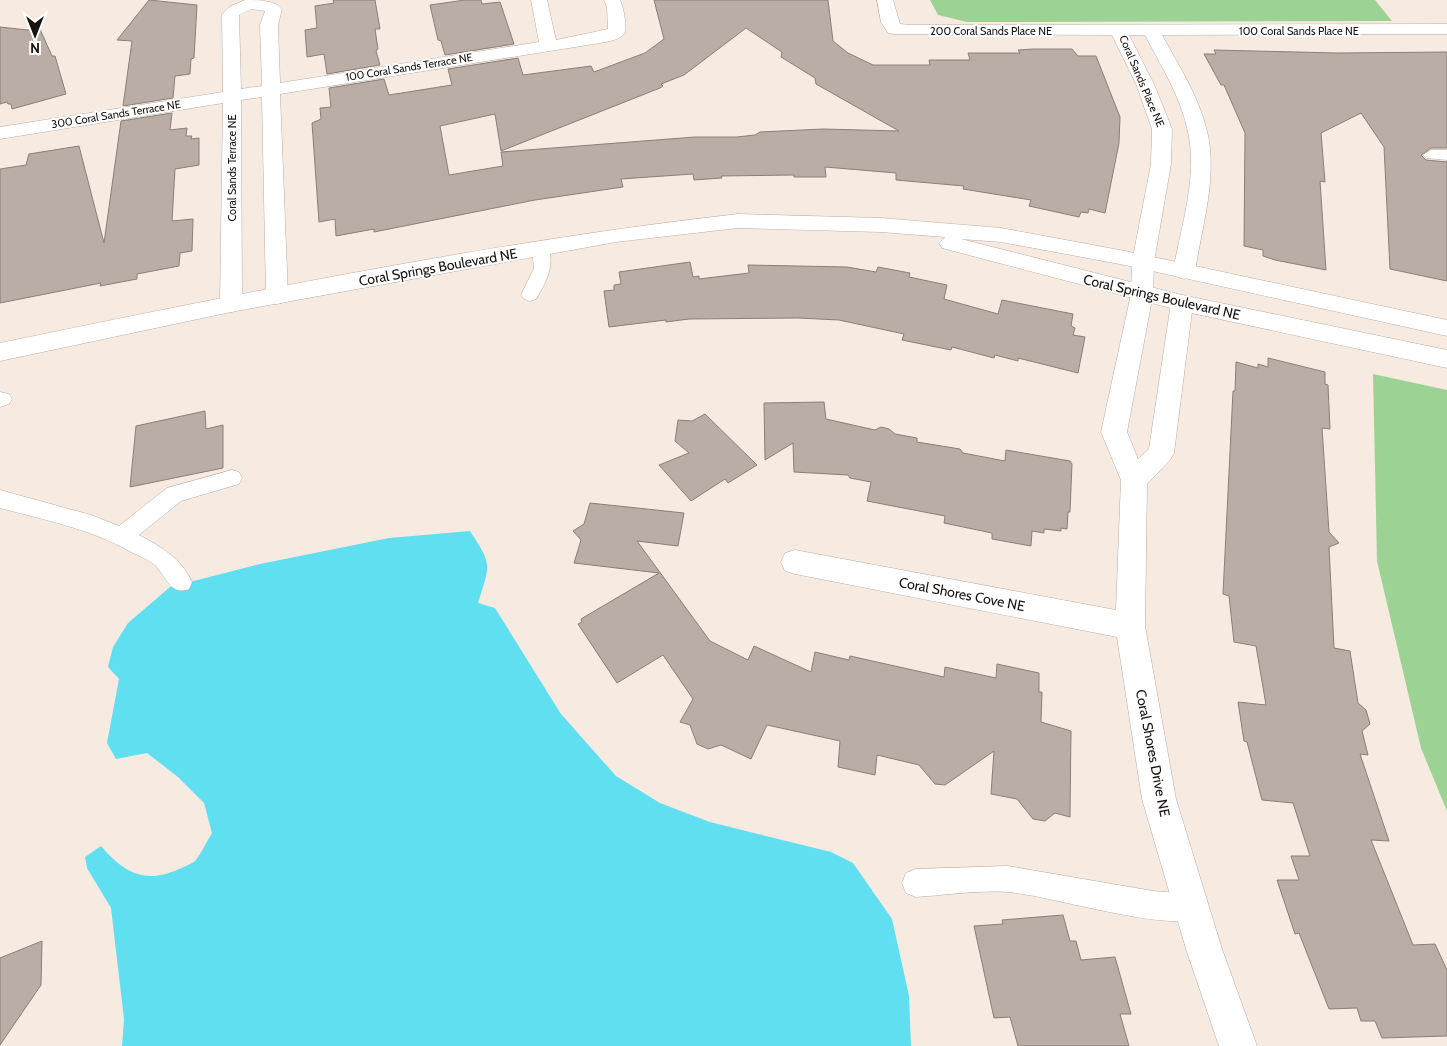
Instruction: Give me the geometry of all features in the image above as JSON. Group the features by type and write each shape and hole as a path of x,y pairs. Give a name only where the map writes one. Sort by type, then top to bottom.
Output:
{"street":[{"path":"539,0 548,45"},
{"name":"100 Coral Sands Terrace NE","path":"271,90 600,38 617,32 615,8 612,0"},
{"name":"200 Coral Sands Place NE","path":"885,0 890,22 894,29 1119,32"},
{"path":"232,96 230,14 236,8 251,5 267,5 274,10 269,25 278,296"},
{"name":"100 Coral Sands Place NE","path":"1152,32 1447,30"},
{"name":"Coral Sands Place NE","path":"1144,262 1161,164 1162,128 1145,84 1119,32 1152,32"},
{"path":"1134,480 1162,453 1182,303 1184,271 1200,178 1198,133 1189,106 1152,32"},
{"name":"Coral Sands Terrace NE","path":"231,304 232,96 271,90"},
{"name":"300 Coral Sands Terrace NE","path":"0,133 232,96"},
{"name":"Coral Springs Boulevard NE","path":"0,352 231,304 540,248 616,235 738,221 881,225 1001,235 1144,262 1447,328"},
{"name":"Coral Springs Boulevard NE","path":"881,225 1142,294 1447,359"},
{"name":"Coral Shores Drive NE","path":"1144,262 1142,294 1114,432 1134,480 1130,626 1159,799 1191,908 1238,1046"},
{"name":"Coral Shores Cove NE","path":"795,562 1130,626"}],"lane":[{"path":"1431,155 1447,155"},
{"path":"530,295 543,268 540,248"},
{"path":"122,536 174,494 232,478"},
{"path":"0,499 91,524 122,536 162,558 182,582"},
{"path":"916,883 1008,879 1145,904 1191,908"}],"green space":[{"path":"930,0 1375,0 1392,21 967,22 938,15"},
{"path":"1373,374 1447,390 1447,811 1421,748 1377,561"}],"water":[{"path":"470,531 483,552 487,566 478,603 495,608 561,714 616,776 660,803 710,822 831,852 853,863 892,919 909,996 911,1046 122,1046 124,1019 111,908 87,868 85,857 101,846 126,869 145,876 167,874 196,860 212,833 204,803 178,777 147,753 116,759 107,743 119,679 108,667 113,647 128,623 170,587 260,564 389,538"}],"building":[{"path":"149,0 197,5 194,58 191,59 190,74 175,76 173,98 123,106 132,41 117,40"},
{"path":"333,0 375,0 380,29 375,29 378,49 376,51 380,65 327,74 324,54 307,57 305,30 317,28 315,6 334,3"},
{"path":"465,0 481,0 482,4 500,2 514,44 445,55 441,41 438,40 430,5"},
{"path":"654,0 828,0 833,41 848,53 873,65 930,65 929,60 970,60 968,53 1020,53 1018,50 1033,49 1072,49 1078,56 1096,56 1120,117 1119,143 1105,213 1089,209 1088,213 1081,212 1079,217 1029,206 1031,200 963,189 964,186 896,180 896,173 825,167 826,177 794,177 794,175 721,176 722,178 694,180 693,174 621,179 623,187 535,200 374,232 374,229 336,236 335,219 319,222 312,123 321,119 320,108 331,107 329,88 384,79 389,95 452,85 448,69 518,58 523,75 591,66 594,72 645,53 664,39","holes":["746,28 782,52 781,57 815,78 816,84 899,131 823,129 760,132 755,135 737,137 695,137 501,152 503,166 449,175 440,126 495,114 501,151 660,88 663,86 661,84 684,75"]},
{"path":"0,27 28,30 39,27 52,56 55,56 66,94 12,109 11,104 7,102 0,104"},
{"path":"1214,50 1337,53 1447,52 1447,148 1431,148 1421,155 1426,160 1447,162 1447,281 1390,269 1384,147 1361,113 1321,133 1325,182 1320,181 1326,270 1275,260 1263,256 1263,250 1244,246 1245,133 1224,85 1221,85 1204,54 1216,54"},
{"path":"172,113 170,130 187,128 186,136 192,136 191,139 199,138 199,165 175,169 172,221 193,219 192,251 180,253 179,266 137,274 137,279 100,286 101,283 0,303 0,169 26,165 29,154 79,146 104,243 121,121"},
{"path":"690,262 693,277 699,276 699,279 749,273 748,265 847,267 876,272 878,267 910,273 909,277 947,285 944,299 998,314 1002,300 1073,314 1071,326 1075,328 1073,335 1085,337 1078,373 1018,358 1018,361 995,355 994,358 952,347 951,350 902,340 904,334 839,320 798,318 689,319 609,327 604,291 614,290 614,285 621,284 619,272"},
{"path":"1268,358 1325,372 1325,384 1328,385 1330,429 1322,428 1329,532 1339,543 1329,547 1334,648 1350,651 1358,703 1366,710 1370,724 1362,731 1368,755 1360,754 1389,841 1371,840 1413,945 1435,944 1447,970 1447,1036 1382,1038 1375,1021 1361,1021 1357,1008 1329,1009 1299,933 1295,934 1277,880 1299,880 1291,856 1310,856 1293,803 1262,800 1247,742 1244,741 1238,702 1266,705 1256,646 1234,642 1229,596 1223,594 1236,362 1258,368 1258,364 1268,367"},
{"path":"824,402 826,419 875,430 881,427 889,429 895,434 917,438 917,442 960,449 963,453 1005,461 1006,450 1070,461 1072,464 1070,512 1068,512 1067,529 1061,528 1061,531 1044,529 1044,533 1032,531 1031,546 992,539 992,533 944,523 945,516 867,501 871,482 850,478 848,475 794,472 793,443 765,460 764,403"},
{"path":"205,411 206,429 223,425 223,468 130,487 136,426"},
{"path":"705,414 757,465 728,483 725,479 691,501 659,465 689,453 675,441 678,420 692,421"},
{"path":"590,503 684,513 678,546 637,541 710,641 748,660 754,646 811,672 815,652 849,660 850,656 944,677 945,667 996,678 997,664 1039,673 1039,692 1042,692 1041,722 1071,731 1070,817 1055,813 1045,821 1033,819 1017,799 991,794 994,751 945,785 935,784 919,765 877,755 875,775 838,767 840,741 767,725 751,759 721,745 708,749 697,744 690,725 680,722 693,699 663,655 617,683 578,624 582,622 581,619 659,573 574,563 581,540 573,531 584,524"},
{"path":"1063,915 1070,941 1076,941 1081,960 1115,957 1131,1014 1120,1014 1129,1046 1018,1046 1010,1017 994,1018 974,926 1003,924 1002,920"},
{"path":"42,941 41,985 0,1045 0,958"}]}
